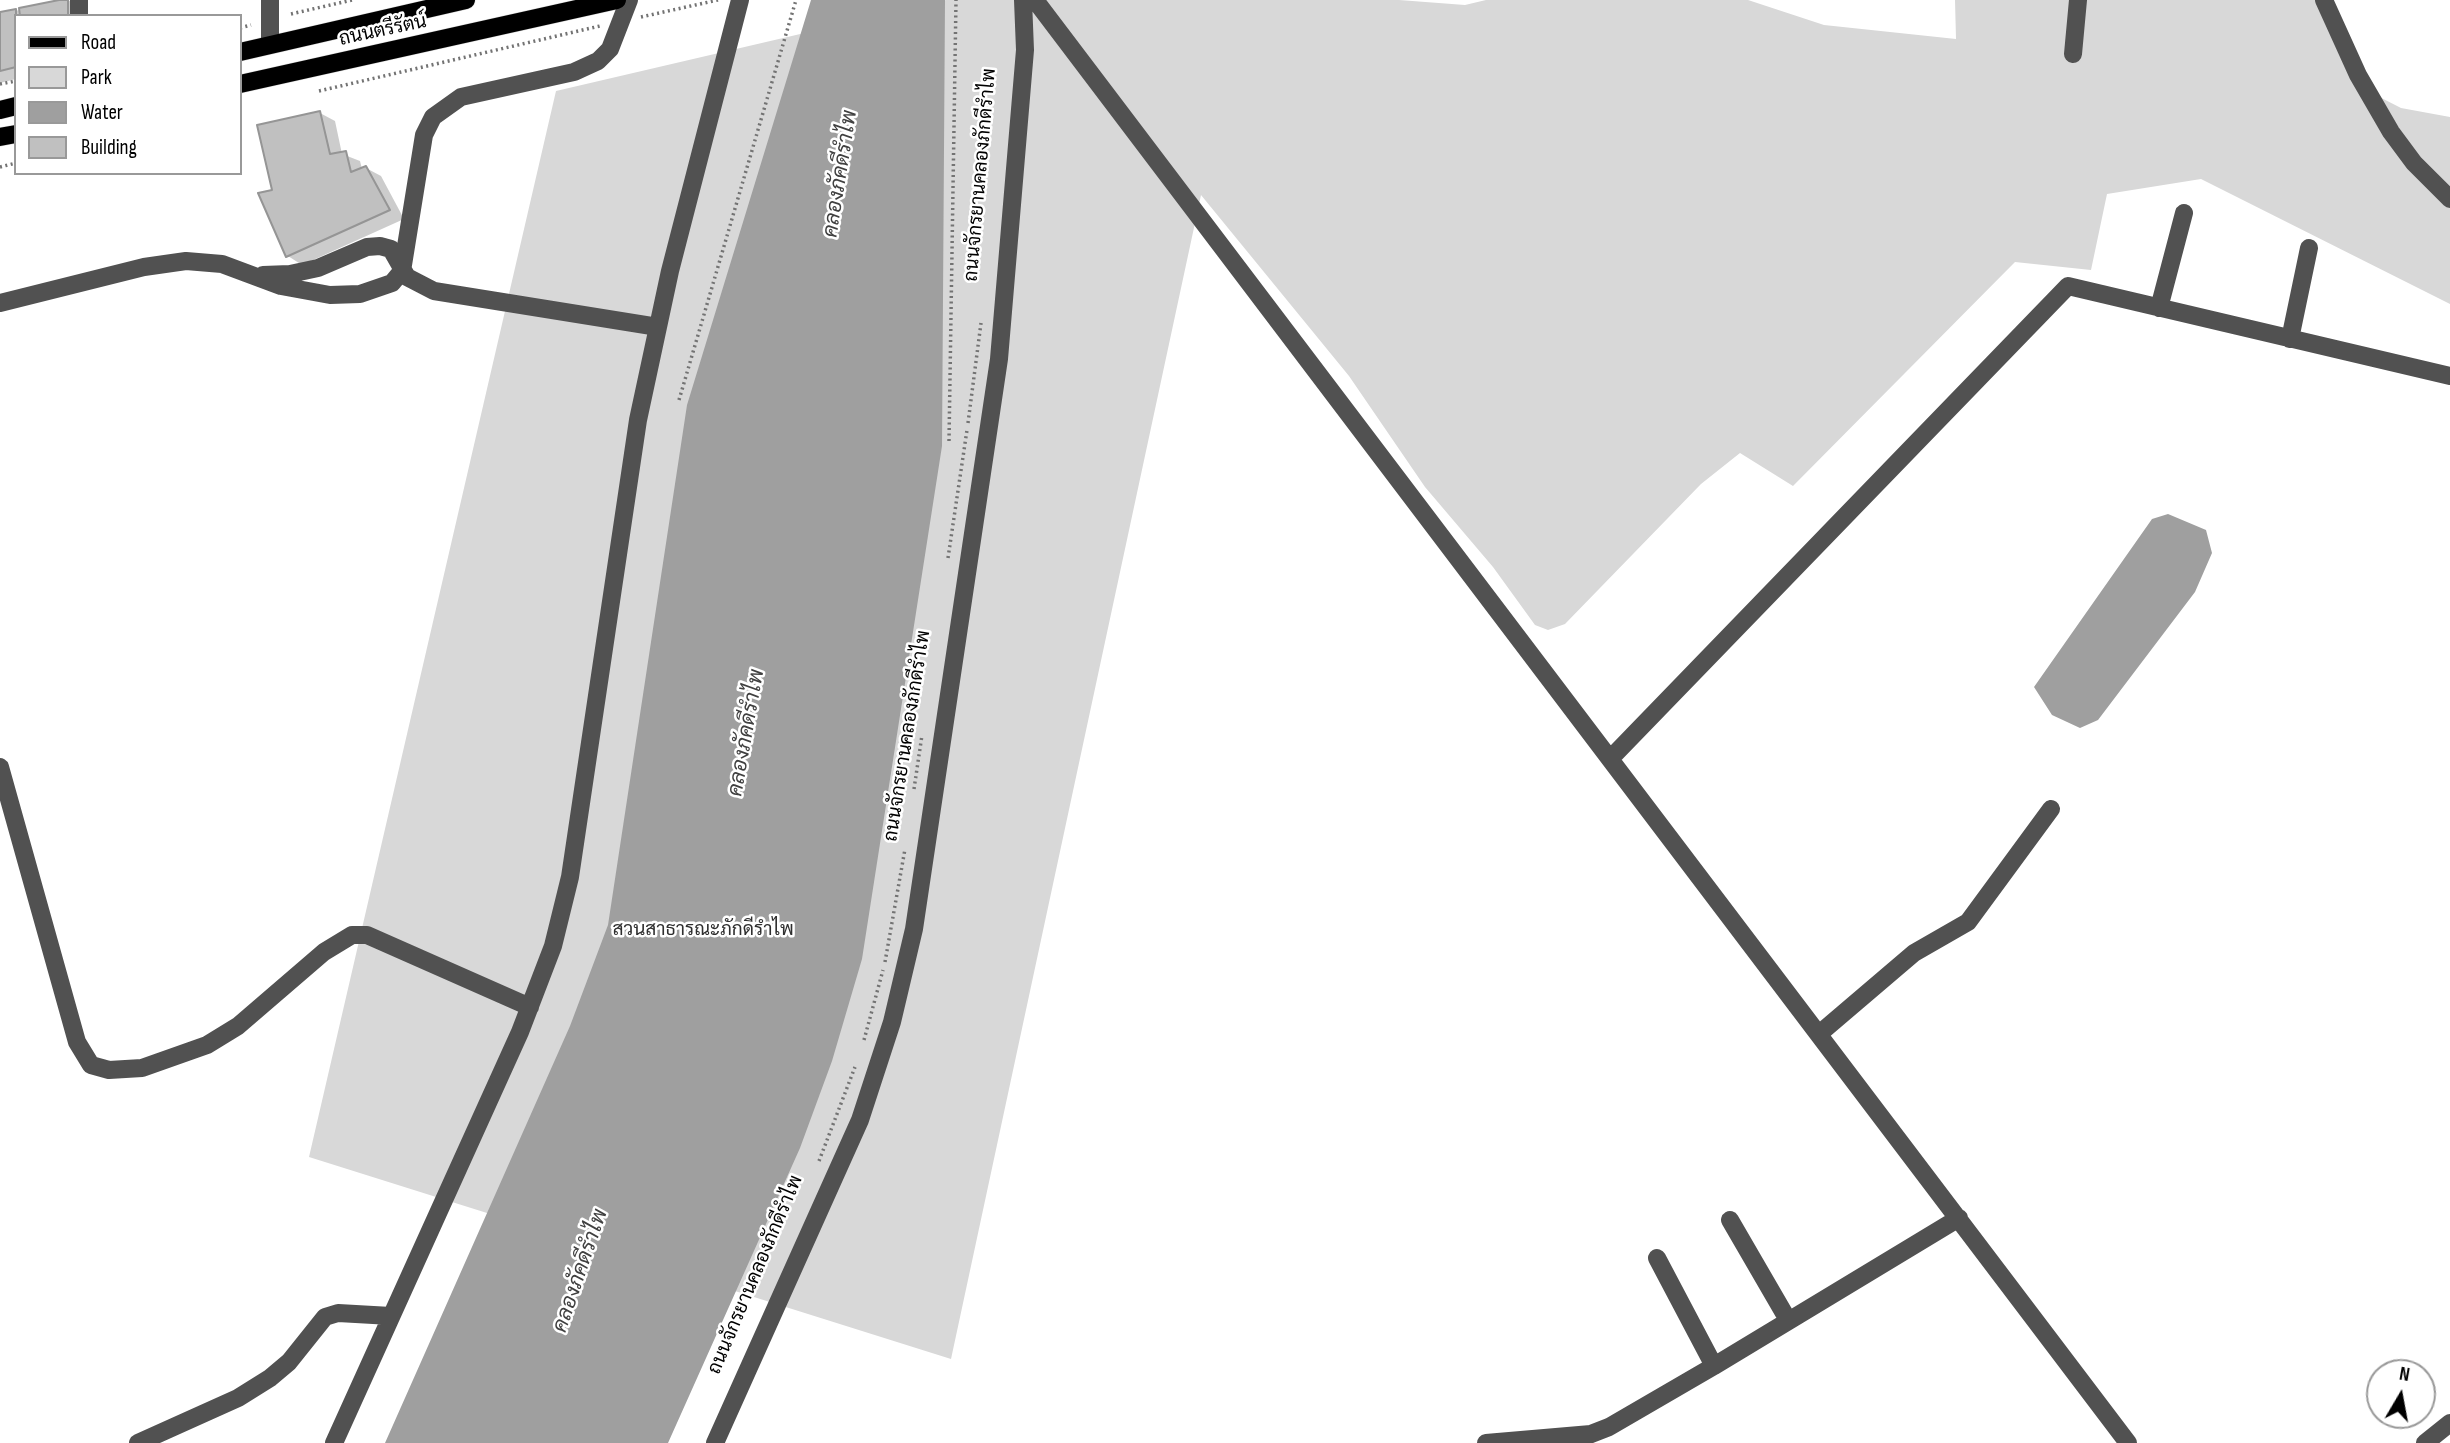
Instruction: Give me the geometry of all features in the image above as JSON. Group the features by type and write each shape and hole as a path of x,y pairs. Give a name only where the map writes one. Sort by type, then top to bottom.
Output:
{"main road":[{"name":"ถนนตรีรัตน์","path":"242,51 427,5 466,0"},
{"name":"ถนนตรีรัตน์","path":"242,84 617,0"}],"street":[{"path":"270,0 270,44"},
{"path":"0,303 144,267 186,261 222,264 281,286 330,295 360,294 392,283 402,271 424,135 433,117 461,97 574,72 598,61 610,49 629,0"},
{"path":"334,1443 530,1007 553,946 570,877 638,420 658,327 740,0"},
{"path":"715,1443 860,1120 892,1022 914,929 999,359 1025,50 1024,0"},
{"path":"1035,0 2128,1443"},
{"path":"2073,54 2078,0"},
{"path":"2324,0 2358,75 2391,132 2414,163 2450,199"},
{"path":"2159,308 2184,213"},
{"path":"256,275 290,274 318,268 367,247 380,246 391,249 402,271 420,286 434,291 658,327"},
{"path":"2290,339 2309,248"},
{"path":"1610,759 2068,286 2450,376"},
{"path":"0,767 77,1042 91,1065 108,1070 142,1069 207,1045 255,1013 324,952 352,935 367,935 530,1007"},
{"path":"1819,1034 1914,953 1969,922 2051,808"},
{"path":"1486,1443 1591,1434 1616,1423 1959,1219"},
{"path":"1730,1220 1788,1320"},
{"path":"1657,1258 1714,1366"},
{"path":"138,1443 238,1398 270,1378 289,1362 325,1317 338,1314 391,1316"},
{"path":"2425,1443 2450,1423"}],"path":[{"path":"291,14 352,0"},
{"path":"638,18 718,0"},
{"path":"679,400 796,0"},
{"path":"949,441 956,0"},
{"path":"242,27 253,24"},
{"path":"319,91 611,24"},
{"path":"948,559 982,313"},
{"name":"ถนนจักรยานคลองภักดีรำไพ","path":"914,790 924,723"},
{"name":"ถนนจักรยานคลองภักดีรำไพ","path":"862,1047 885,960 906,843"},
{"name":"ถนนจักรยานคลองภักดีรำไพ","path":"814,1173 858,1060"}],"green space":[{"name":"สวนสาธารณะภักดีรำไพ","path":"946,0 1399,0 1465,5 1486,0 1748,0 1824,25 1956,39 1955,0 2317,0 2358,86 2401,108 2450,117 2450,304 2201,179 2107,194 2091,270 2015,262 1793,486 1740,453 1701,484 1565,624 1548,630 1535,625 1493,567 1425,487 1349,376 1201,195 951,1359 309,1157 556,91"}],"water":[{"name":"คลองภัคดีรำไพ","path":"811,0 945,0 942,446 862,959 832,1061 800,1148 668,1443 385,1443 570,1026 608,925 687,405"},
{"path":"2168,514 2206,530 2212,553 2195,592 2098,720 2080,728 2052,715 2034,687 2152,519"}],"building":[{"path":"68,0 68,14 20,14 19,8"},
{"path":"16,9 14,68 0,71 0,12"},
{"path":"320,111 330,154 346,151 351,172 366,166 390,210 286,257 258,193 272,190 257,125"}]}
